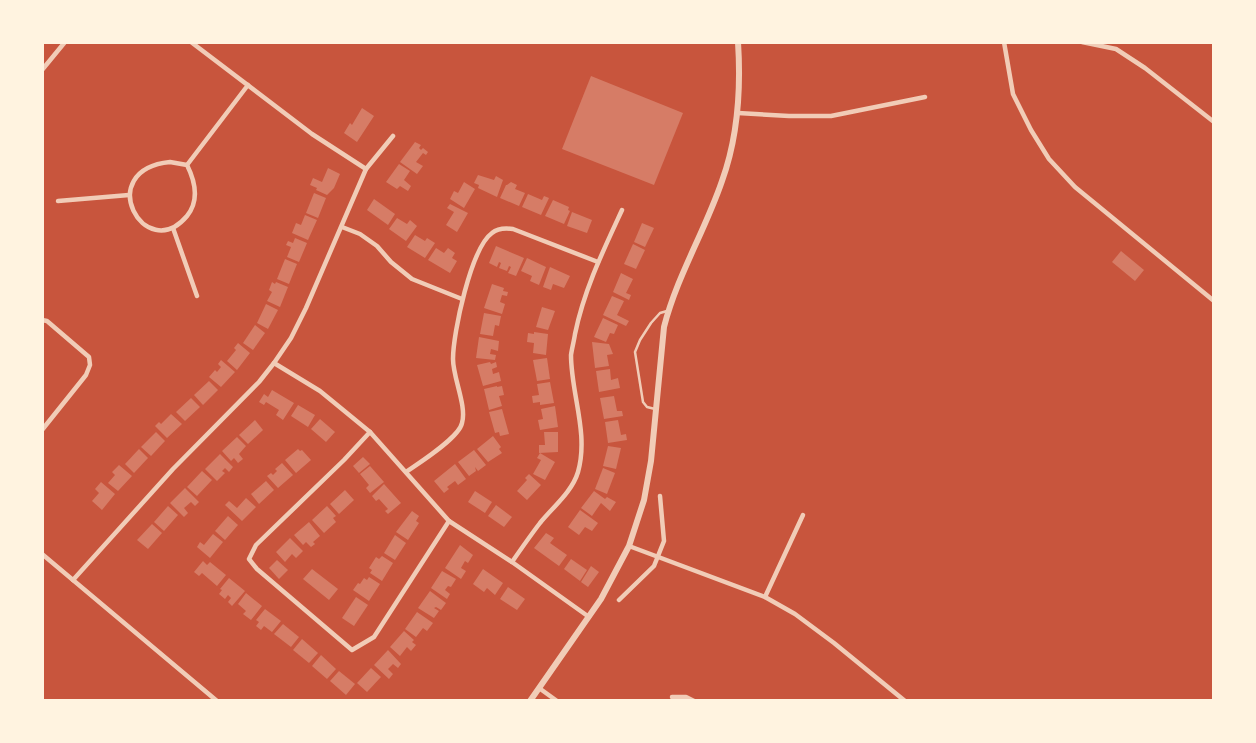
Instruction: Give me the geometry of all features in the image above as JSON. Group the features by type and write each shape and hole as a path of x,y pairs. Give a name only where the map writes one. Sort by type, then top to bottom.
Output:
{"street":[{"path":"42,70 65,42"},
{"path":"191,42 312,134 366,169"},
{"path":"530,701 601,599 629,546 644,500 664,327 681,274 723,180 737,113 738,42"},
{"path":"1004,42 1013,94 1049,159 1075,187 1214,301"},
{"path":"1082,42 1116,49 1214,122"},
{"path":"187,165 248,85"},
{"path":"737,113 831,116 925,97"},
{"path":"72,580 173,469 259,382 274,362 296,328 366,169 393,136"},
{"path":"157,163 187,165 193,177 192,209 173,228 150,228 136,217 130,203 129,195 135,179 157,163"},
{"path":"58,201 129,195"},
{"path":"512,562 567,492 577,475 582,454 571,353 590,279 622,210"},
{"path":"342,227 360,234 377,246 412,279 462,299"},
{"path":"173,228 197,296"},
{"path":"406,472 456,434 462,423 462,406 453,358 462,299 474,262 482,245 493,232 504,228 513,229 598,262"},
{"path":"42,320 47,321 89,357 90,365 86,375 42,430"},
{"path":"274,362 320,391 370,432 449,522 512,562 589,617"},
{"path":"370,432 256,545 249,559 257,569 352,650 374,637 449,522"},
{"path":"619,600 654,566 664,541 660,496"},
{"path":"765,597 803,515"},
{"path":"629,546 765,597 795,614 905,701"},
{"path":"42,554 217,701"},
{"path":"539,688 557,701"},
{"path":"672,697 686,697 694,701"}],"lane":[{"path":"655,409 647,407 643,402 635,352 651,323 660,313 668,311"}],"building":[{"path":"591,76 683,113 654,185 562,149"},
{"path":"362,108 374,116 357,142 344,133"},
{"path":"415,142 421,145 421,150 423,148 428,152 426,155 423,153 416,162 423,166 417,174 400,162"},
{"path":"399,164 410,171 404,180 411,186 408,191 400,186 397,189 386,182"},
{"path":"328,168 340,174 334,188 327,195 310,185 313,178 322,182"},
{"path":"478,175 494,180 496,176 503,180 497,197 478,188 479,185 474,183"},
{"path":"464,182 475,189 464,208 450,199 454,191 458,193"},
{"path":"511,182 517,185 515,189 525,193 519,206 500,198 506,185"},
{"path":"314,193 326,198 318,218 306,213"},
{"path":"528,194 542,200 544,196 549,198 541,215 522,207"},
{"path":"374,199 395,214 388,225 367,210"},
{"path":"553,200 569,207 564,224 545,216"},
{"path":"450,204 468,213 457,232 446,225 454,212 447,208"},
{"path":"572,212 592,220 587,233 567,226"},
{"path":"305,215 317,220 308,240 292,233 296,223 301,225"},
{"path":"397,218 407,224 410,220 417,226 406,241 389,229"},
{"path":"642,223 654,228 645,247 634,242"},
{"path":"415,235 435,243 425,258 407,247"},
{"path":"295,238 307,243 299,262 287,257 291,247 286,245 288,241 293,243"},
{"path":"633,244 645,250 636,269 624,264"},
{"path":"496,246 524,258 516,276 508,273 511,267 509,266 507,271 499,268 499,262 497,267 489,263"},
{"path":"436,248 444,253 448,248 455,253 452,258 457,261 450,273 428,260"},
{"path":"1121,251 1144,270 1135,281 1112,262"},
{"path":"527,258 546,267 539,285 530,281 532,276 521,271"},
{"path":"285,259 297,264 289,284 277,279"},
{"path":"550,267 570,276 564,288 553,284 551,290 543,287"},
{"path":"621,273 633,279 626,293 631,295 629,300 613,292"},
{"path":"272,282 288,287 280,307 267,301 272,292 269,290"},
{"path":"492,284 508,292 507,296 502,295 500,302 505,304 502,314 484,308"},
{"path":"612,296 624,301 617,315 629,321 626,326 603,315"},
{"path":"266,304 278,310 268,329 257,323"},
{"path":"542,307 555,311 548,330 536,327"},
{"path":"484,313 501,316 499,326 495,325 493,336 480,334"},
{"path":"603,318 618,325 606,342 594,337"},
{"path":"255,325 265,333 253,350 243,343"},
{"path":"528,333 548,334 546,355 533,353 534,343 527,342"},
{"path":"479,337 499,341 498,351 491,349 490,354 496,355 495,360 476,358"},
{"path":"592,342 609,344 613,354 607,355 609,366 595,368"},
{"path":"238,343 250,353 237,370 227,361"},
{"path":"547,358 550,379 537,381 533,360"},
{"path":"221,360 235,372 221,387 209,377 221,367 218,364"},
{"path":"496,362 497,367 492,369 493,374 499,372 501,381 483,386 477,365"},
{"path":"610,369 611,380 618,378 620,388 599,392 596,371"},
{"path":"209,381 218,390 203,405 194,395"},
{"path":"550,382 554,403 533,403 532,396 539,395 537,384"},
{"path":"502,386 504,395 499,396 502,406 489,410 484,389"},
{"path":"272,390 294,403 283,420 276,415 279,410 266,402 264,405 259,402 264,394 268,397"},
{"path":"614,396 617,411 622,411 623,416 604,419 600,398"},
{"path":"191,398 200,407 185,421 176,412"},
{"path":"298,405 315,415 308,427 291,416"},
{"path":"555,406 558,427 540,430 538,420 543,419 541,409"},
{"path":"502,409 509,434 500,436 499,432 495,433 489,412"},
{"path":"171,414 182,424 167,438 155,426"},
{"path":"320,419 335,432 326,442 311,429"},
{"path":"255,420 263,430 248,444 239,435"},
{"path":"618,420 621,435 626,434 627,440 608,443 605,422"},
{"path":"156,432 165,441 151,456 141,447"},
{"path":"544,432 558,432 558,452 539,453 539,445 545,445"},
{"path":"493,436 502,453 488,462 477,449"},
{"path":"237,437 246,446 239,454 243,459 238,463 234,458 231,461 222,451"},
{"path":"608,446 621,448 616,469 603,466"},
{"path":"139,449 148,458 134,473 125,464"},
{"path":"298,449 311,460 296,473 285,460"},
{"path":"474,450 486,465 478,471 475,467 476,471 469,476 458,462"},
{"path":"540,453 555,462 545,480 533,474 541,460 537,458"},
{"path":"220,454 233,467 229,472 225,468 222,471 225,473 217,481 205,469"},
{"path":"363,457 370,464 359,473 353,466"},
{"path":"282,463 293,475 278,488 267,476 271,473 273,475"},
{"path":"455,464 466,479 458,485 455,481 444,493 434,481"},
{"path":"119,465 132,476 118,491 108,483 115,475 112,472"},
{"path":"370,466 384,482 370,493 366,488 369,485 360,474"},
{"path":"603,468 615,473 607,494 595,489"},
{"path":"202,471 212,480 197,496 187,487"},
{"path":"529,474 541,485 527,500 517,491"},
{"path":"266,481 274,490 259,504 251,494"},
{"path":"101,482 115,494 102,510 92,501 99,493 95,489"},
{"path":"384,484 401,503 388,514 385,511 388,509 372,496"},
{"path":"185,488 199,502 195,506 191,502 184,508 188,513 184,517 170,503"},
{"path":"345,490 354,500 339,514 330,504"},
{"path":"475,491 492,502 485,513 468,502"},
{"path":"594,491 605,499 607,497 616,502 610,511 601,503 592,516 581,508"},
{"path":"246,498 256,507 242,521 225,505 229,501 237,508"},
{"path":"496,505 512,517 504,527 488,516"},
{"path":"168,506 178,515 164,531 154,522"},
{"path":"327,506 336,516 333,518 336,522 324,533 312,520"},
{"path":"580,510 598,523 592,531 585,527 579,535 568,527"},
{"path":"412,511 419,516 416,521 419,523 408,540 396,532"},
{"path":"228,516 238,525 225,540 215,531"},
{"path":"309,522 320,536 311,547 306,542 303,545 294,535"},
{"path":"152,524 162,533 148,549 137,540"},
{"path":"546,533 554,538 550,543 567,555 559,566 534,548"},
{"path":"213,534 223,542 210,558 197,547 200,542 204,545"},
{"path":"395,535 406,543 395,560 384,553"},
{"path":"290,538 303,551 296,558 292,554 285,562 276,552"},
{"path":"460,545 473,555 461,568 466,571 461,579 445,568"},
{"path":"382,556 393,563 382,581 370,573 372,570 369,568 376,557 379,559"},
{"path":"571,559 587,570 580,581 564,569"},
{"path":"277,560 288,570 279,579 269,568"},
{"path":"203,561 207,565 210,562 226,575 217,586 202,573 199,576 194,572"},
{"path":"591,566 599,572 588,587 581,582"},
{"path":"312,569 338,589 329,600 303,579"},
{"path":"483,569 503,583 495,595 487,588 484,592 473,584"},
{"path":"442,571 456,579 451,587 448,586 445,590 450,594 447,599 431,588"},
{"path":"369,577 380,584 369,601 353,590 364,578 367,580"},
{"path":"229,578 245,591 232,606 228,602 231,598 228,595 225,599 219,594"},
{"path":"508,587 525,599 517,610 500,599"},
{"path":"430,591 446,603 441,610 434,608 439,611 434,618 418,608"},
{"path":"246,593 262,606 251,620 243,614 246,611 238,604"},
{"path":"356,597 368,605 354,626 342,618"},
{"path":"265,609 281,621 272,632 264,626 261,630 256,626 259,622 256,620"},
{"path":"417,612 433,623 427,631 423,628 416,637 405,629"},
{"path":"283,624 299,637 291,647 274,634"},
{"path":"404,631 416,645 411,651 407,647 400,656 390,647"},
{"path":"302,639 318,653 309,663 293,650"},
{"path":"388,650 401,664 398,668 393,664 388,669 393,674 389,679 374,665"},
{"path":"321,655 336,669 327,679 312,666"},
{"path":"371,668 381,677 367,692 357,683"},
{"path":"339,671 355,684 346,695 330,681"}]}
